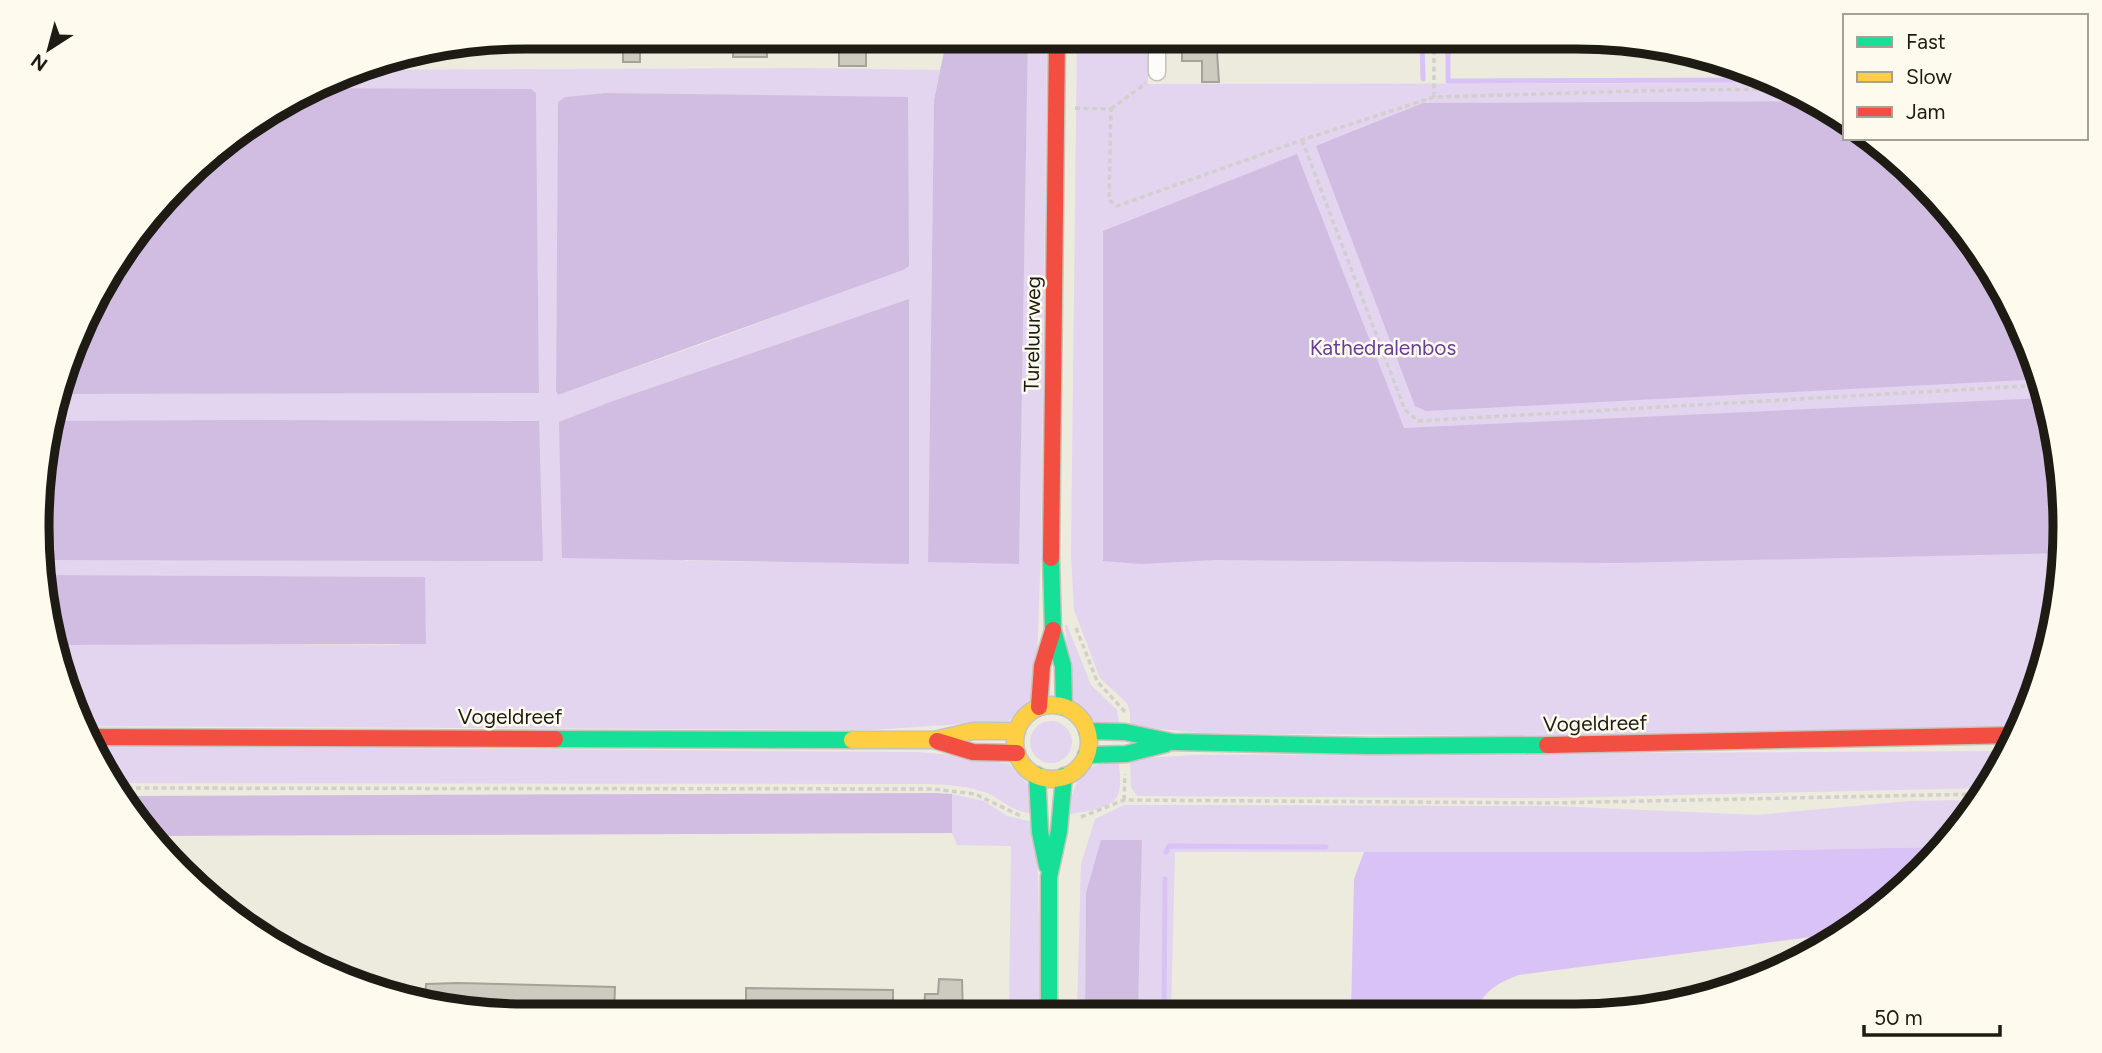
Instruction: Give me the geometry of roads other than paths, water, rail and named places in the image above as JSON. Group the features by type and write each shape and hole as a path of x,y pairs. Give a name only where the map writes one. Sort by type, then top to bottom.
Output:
{"main road":[{"name":"Tureluurweg","path":"1057,49 1051,575 1053,630 1062,666 1064,707"},
{"name":"Tureluurweg","path":"1039,707 1042,666 1053,630"},
{"path":"1039,707 1064,707 1074,712 1087,731 1086,755 1073,771 1064,776 1055,778 1037,775 1021,762 1017,752 1016,732 1029,713 1039,707"},
{"name":"Vogeldreef","path":"1087,731 1125,732 1173,742 1370,746 1619,745 2005,735"},
{"name":"Vogeldreef","path":"98,737 934,740 973,732 1016,732"},
{"name":"Vogeldreef","path":"934,740 973,752 1017,752"},
{"name":"Vogeldreef","path":"1086,755 1126,754 1173,742"},
{"path":"1037,775 1040,832 1049,877 1049,1004"},
{"path":"1049,877 1059,831 1064,776"}],"street":[{"path":"1157,49 1157,72"}],"waterway":[{"path":"1422,49 1423,79"},
{"path":"1448,49 1448,81 1745,80"},
{"path":"1166,852 1169,846 1326,847"},
{"path":"1164,1004 1165,879"}],"park label":[{"name":"Kathedralenbos","path":"1383,347"}]}
